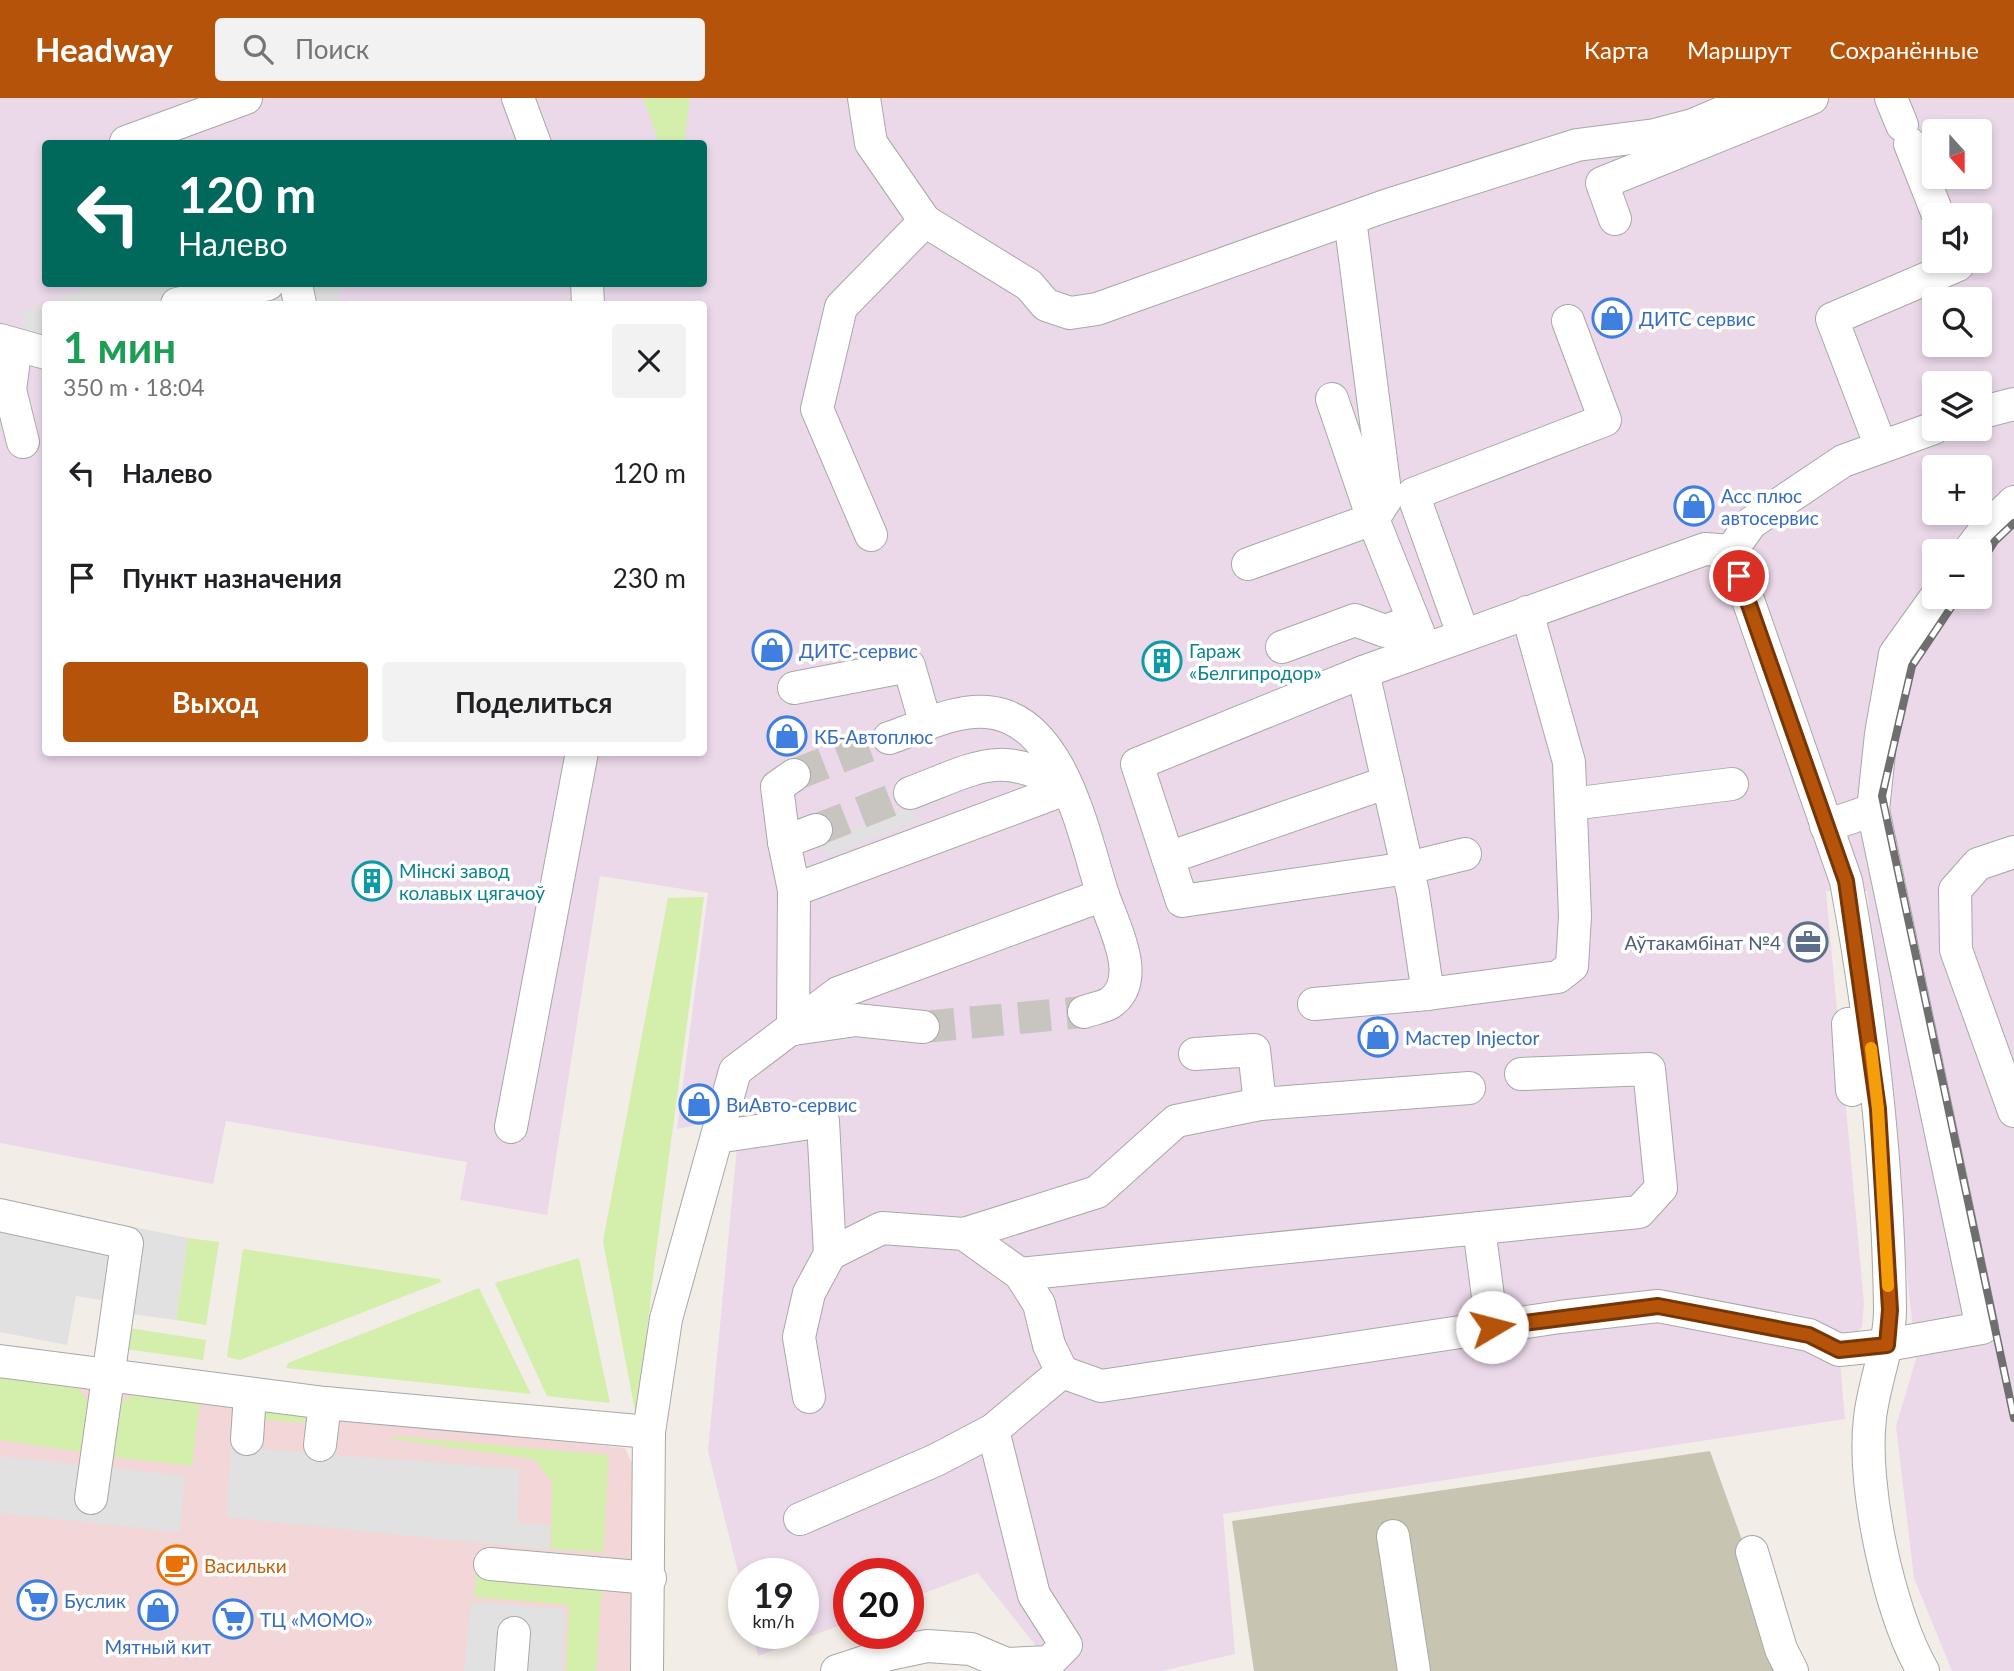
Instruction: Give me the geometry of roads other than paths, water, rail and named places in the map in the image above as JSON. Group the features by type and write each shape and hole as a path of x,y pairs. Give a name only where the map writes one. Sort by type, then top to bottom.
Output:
{"street":[{"path":"131,140 246,98"},
{"path":"518,98 534,140"},
{"path":"864,98 871,143 925,221 1028,285 1046,305 1070,313 1097,309 1350,219 1577,145 1655,135 1693,125 1756,98"},
{"path":"1615,219 1602,183 1812,98"},
{"path":"1901,122 1933,203"},
{"path":"1248,564 1373,519 1386,499 1350,219"},
{"path":"872,535 817,409 841,307 925,221"},
{"path":"1881,447 1832,319 1939,273"},
{"path":"191,301 254,287"},
{"path":"1462,635 1413,494 1605,419 1568,321"},
{"path":"23,442 6,397 10,390 8,342 42,352"},
{"path":"1332,399 1373,519 1419,635"},
{"path":"1992,410 2014,404"},
{"path":"1731,551 1751,523 1843,461 1922,432"},
{"path":"1978,539 2014,502"},
{"path":"1282,647 1355,620 1385,631 1419,635 1462,635 1705,549 1731,551"},
{"path":"1731,551 1846,881 1867,1018 1879,1122 1890,1310 1887,1345 1870,1418 1875,1517 1899,1613 1923,1671"},
{"path":"964,1234 1020,1274 1039,1304 1049,1345 1062,1372 1101,1386 1492,1327 1658,1306 1809,1335 1839,1350 1887,1345 1982,1328 1873,810 1881,734 1895,654 1927,609"},
{"path":"1314,1004 1428,994 1558,977 1572,966 1575,916 1569,762 1527,612"},
{"path":"1419,635 1363,672 1137,764 1182,901 1408,868 1465,854"},
{"path":"794,688 909,666 926,725"},
{"path":"1363,672 1408,868 1428,994"},
{"path":"889,738 961,713 987,712 1010,718 1050,751 1068,788 1126,967 1125,987 1084,1004"},
{"path":"511,1127 581,756"},
{"path":"910,793 977,768 1002,762 1046,774 1068,788"},
{"path":"793,1029 794,890 777,787 794,775"},
{"path":"1168,858 1388,782"},
{"path":"1571,804 1732,784"},
{"path":"794,890 1068,788"},
{"path":"1826,826 1873,810"},
{"path":"784,842 816,830"},
{"path":"2014,852 1978,864 1955,890 1955,950 2014,1111"},
{"path":"648,1671 649,1432 666,1319 735,1072 838,993 1103,895"},
{"path":"1852,1090 1848,1021 1867,1018"},
{"path":"793,1029 856,1020 922,1019"},
{"path":"1195,1054 1254,1050 1260,1104"},
{"path":"1020,1274 1639,1212 1661,1188 1649,1069 1521,1074"},
{"path":"830,1254 882,1228 964,1234 1097,1192 1176,1121 1260,1104 1469,1088"},
{"path":"720,1128 823,1121 830,1254 809,1293 799,1337 809,1397"},
{"path":"0,1215 127,1243 91,1498"},
{"path":"1479,1228 1492,1327"},
{"path":"0,1361 107,1377 325,1403 649,1432"},
{"path":"800,1519 936,1460 993,1430 1062,1372"},
{"path":"247,1439 250,1394"},
{"path":"320,1445 325,1403"},
{"path":"837,1671 889,1654 927,1646 971,1649 1006,1664 1049,1662 1066,1645 1034,1595 993,1430"},
{"path":"1393,1536 1414,1671"},
{"path":"1752,1552 1781,1649 1793,1671"},
{"path":"490,1564 650,1578"},
{"path":"511,1671 514,1633"}],"tunnel":[{"path":"794,775 889,738"},
{"path":"816,830 910,793"},
{"path":"923,1027 1084,1012"}],"railway":[{"path":"1992,546 2014,523"},
{"path":"1950,609 1912,666 1882,796 2014,1418"}],"place":[{"name":"ДИТС сервис","path":"1612,318"},
{"name":"Асс плюс автосервис","path":"1694,506"},
{"name":"ДИТС-сервис","path":"772,650"},
{"name":"Гараж «Белгипродор»","path":"1162,661"},
{"name":"КБ-Автоплюс","path":"787,736"},
{"name":"Мінскі завод колавых цягачоў","path":"372,881"},
{"name":"Аўтакамбінат №4","path":"1808,942"},
{"name":"Мастер Injector","path":"1378,1037"},
{"name":"ВиАвто-сервис","path":"699,1104"},
{"name":"Васильки","path":"177,1565"},
{"name":"Буслик","path":"37,1600"},
{"name":"Мятный кит","path":"158,1610"},
{"name":"ТЦ «МОМО»","path":"233,1619"}]}
